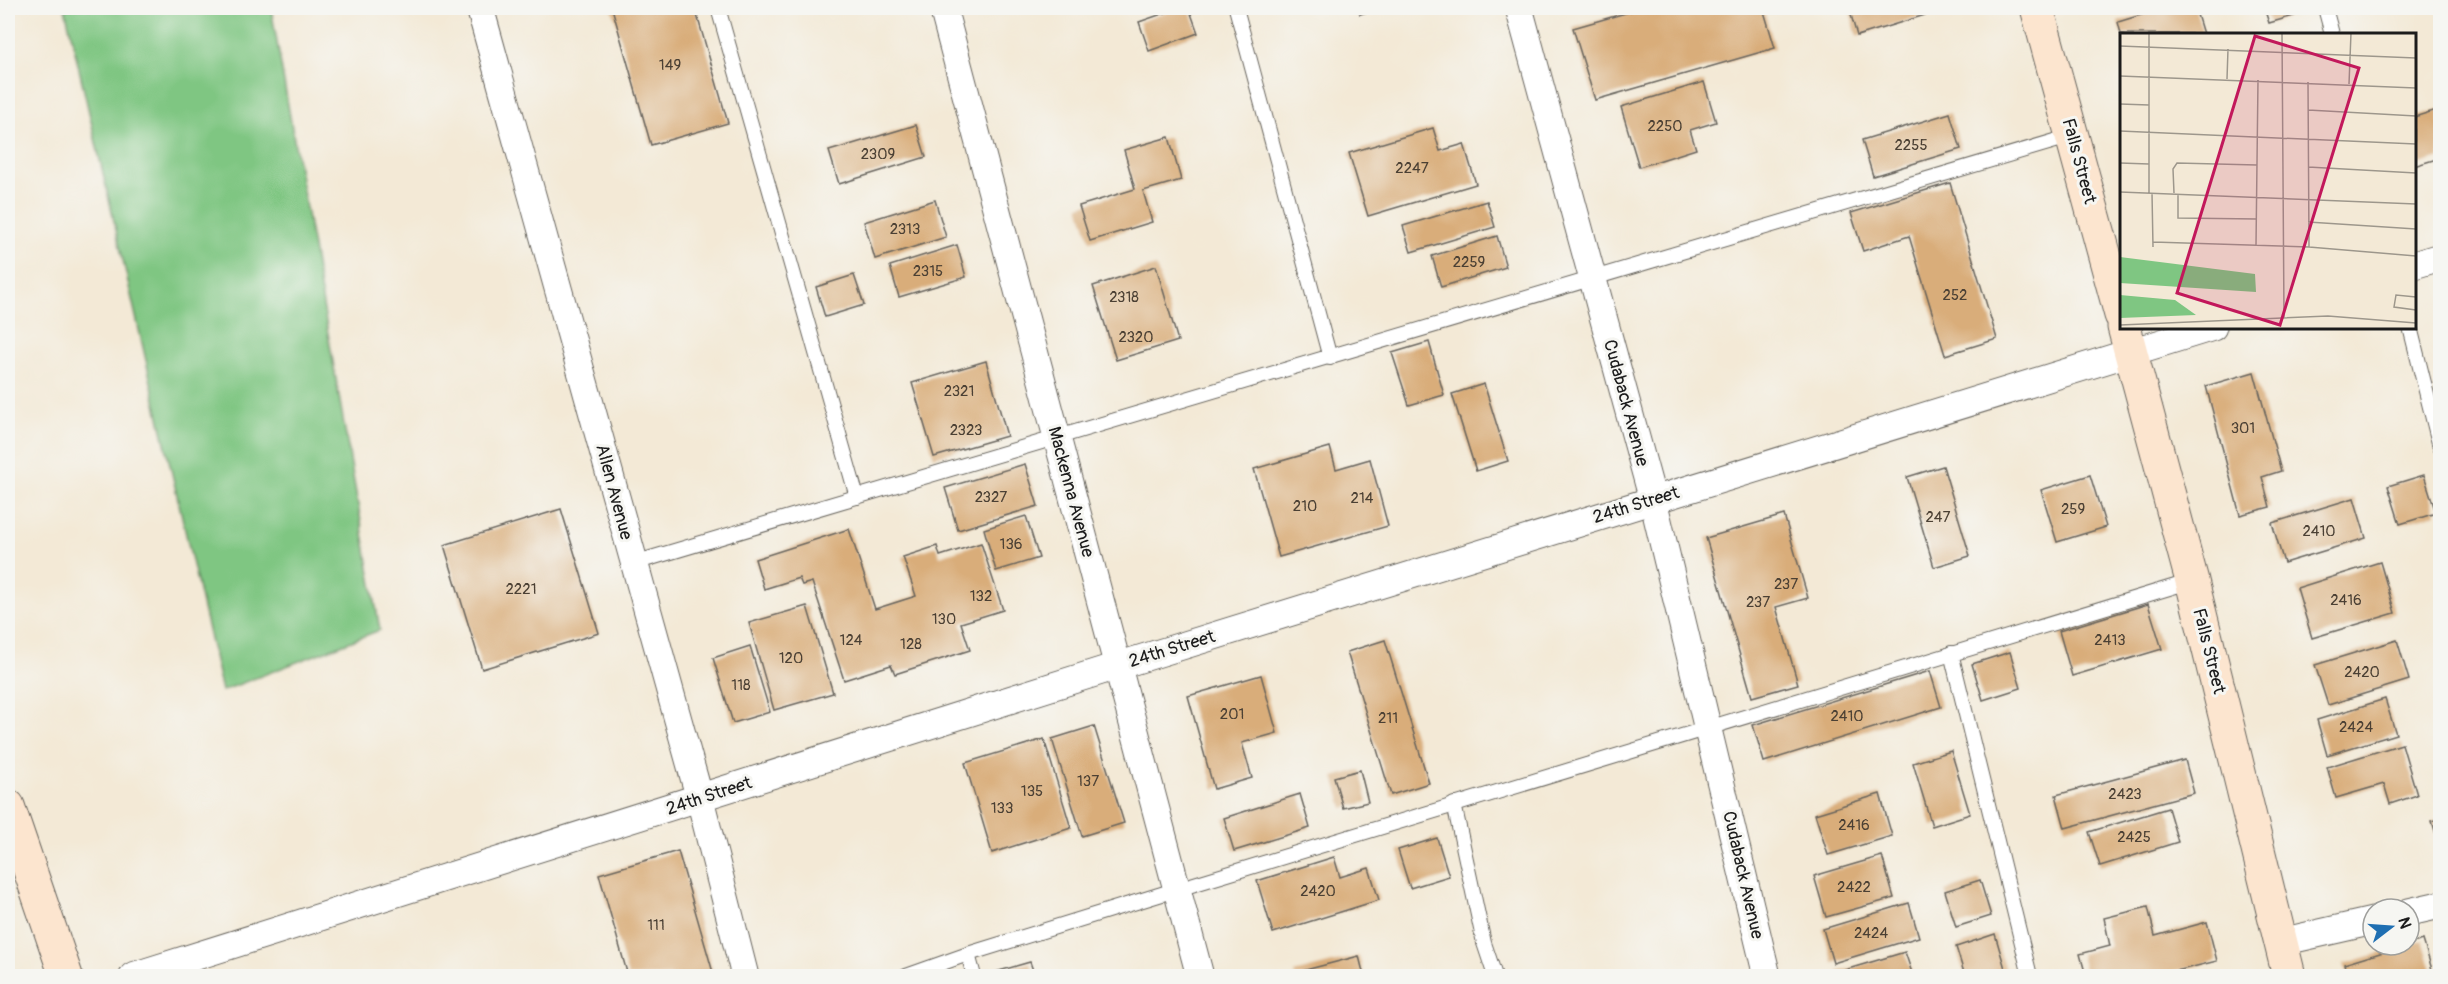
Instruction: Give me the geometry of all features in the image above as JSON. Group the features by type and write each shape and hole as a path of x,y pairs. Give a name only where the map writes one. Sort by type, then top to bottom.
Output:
{"street":[{"name":"Allen Avenue","path":"480,8 700,800 745,976"},
{"name":"Mackenna Avenue","path":"943,8 1200,976"},
{"name":"Cudaback Avenue","path":"1519,8 1653,500 1767,976"},
{"name":"Falls Street","path":"2037,8 2120,311"},
{"path":"2415,265 2440,257"},
{"name":"24th Street","path":"133,976 1653,500 2128,340 2206,328"},
{"name":"Falls Street","path":"2128,340 2192,581 2289,976"},
{"path":"8,806 66,976"},
{"path":"2421,909 2440,904"},
{"path":"2281,942 2361,924"}],"lane":[{"path":"718,8 857,497"},
{"path":"1236,8 1330,358"},
{"path":"2325,8 2332,33"},
{"path":"634,563 2073,136"},
{"path":"2410,328 2440,447"},
{"path":"906,976 968,954 1707,726 2192,581"},
{"path":"1951,653 2030,976"},
{"path":"1454,804 1484,943 1495,976"},
{"path":"968,954 974,976"}],"green space":[{"path":"65,8 271,8 380,630 222,691"}],"building":[{"path":"612,8 695,8 728,123 651,145"},
{"path":"1179,8 1189,8 1198,33 1149,51 1139,22"},
{"path":"1358,8 1381,8 1360,14"},
{"path":"1643,8 1763,8 1775,48 1595,100 1573,28"},
{"path":"1849,8 1923,8 1925,15 1857,36"},
{"path":"2164,8 2195,8 2203,33 2121,33 2118,22"},
{"path":"2264,8 2306,8 2307,12 2269,23"},
{"path":"1704,82 1716,122 1690,130 1696,149 1639,167 1621,107"},
{"path":"2440,109 2440,158 2415,166 2415,117"},
{"path":"1950,113 1961,149 1873,176 1862,140"},
{"path":"916,125 926,157 839,184 829,151"},
{"path":"1433,128 1440,151 1464,144 1476,184 1368,216 1349,153"},
{"path":"1169,137 1181,180 1143,191 1152,222 1090,241 1079,206 1135,189 1124,150"},
{"path":"1950,183 1997,339 1945,355 1909,236 1863,251 1851,213"},
{"path":"935,200 946,237 875,259 864,222"},
{"path":"1487,201 1495,227 1411,252 1403,226"},
{"path":"1497,236 1506,267 1441,287 1432,256"},
{"path":"957,245 966,277 899,297 890,266"},
{"path":"1156,266 1178,341 1116,360 1093,286"},
{"path":"854,275 864,305 825,317 816,287"},
{"path":"1429,342 1444,395 1409,405 1392,353"},
{"path":"986,361 1007,436 934,457 912,383"},
{"path":"2254,372 2281,471 2262,477 2270,507 2240,515 2206,386"},
{"path":"1484,384 1508,461 1476,471 1452,394"},
{"path":"1330,447 1336,469 1370,459 1388,526 1279,557 1254,469"},
{"path":"1025,464 1038,506 958,530 945,488"},
{"path":"1943,466 1970,556 1934,567 1907,477"},
{"path":"2090,475 2106,527 2057,542 2041,490"},
{"path":"2424,475 2436,513 2400,524 2388,486"},
{"path":"2354,498 2366,538 2284,563 2272,523"},
{"path":"561,509 599,633 482,669 444,545"},
{"path":"1784,515 1808,598 1776,607 1798,684 1752,697 1706,538"},
{"path":"1026,516 1039,558 996,571 984,529"},
{"path":"849,529 875,609 916,596 903,557 937,546 940,556 981,543 1003,610 961,623 970,650 895,674 891,665 844,680 812,582 802,585 799,578 764,589 755,559"},
{"path":"2380,562 2395,613 2312,638 2297,588"},
{"path":"2148,604 2162,649 2072,676 2059,631"},
{"path":"807,606 833,693 774,710 749,623"},
{"path":"1385,640 1429,783 1391,795 1347,652"},
{"path":"2397,640 2409,680 2328,705 2315,665"},
{"path":"750,646 770,712 733,723 713,658"},
{"path":"2010,652 2021,688 1983,700 1972,664"},
{"path":"1930,671 1941,707 1764,762 1753,725"},
{"path":"1261,675 1277,733 1242,743 1252,778 1214,789 1188,696"},
{"path":"2385,699 2396,734 2327,755 2317,720"},
{"path":"1094,726 1124,823 1082,836 1052,739"},
{"path":"1044,739 1071,828 992,853 965,763"},
{"path":"2402,744 2417,795 2390,804 2384,784 2336,798 2327,767"},
{"path":"1951,751 1970,814 1932,826 1913,763"},
{"path":"2185,760 2194,793 2065,828 2056,795"},
{"path":"1360,770 1368,802 1343,808 1334,777"},
{"path":"1300,794 1310,828 1234,851 1224,818"},
{"path":"1880,794 1892,836 1828,855 1815,814"},
{"path":"2168,808 2178,842 2100,866 2089,832"},
{"path":"2440,819 2440,847 2432,821"},
{"path":"1437,838 1449,876 1410,888 1398,850"},
{"path":"678,851 714,976 628,976 599,874"},
{"path":"1882,856 1894,898 1826,917 1814,876"},
{"path":"1334,857 1340,877 1369,868 1379,900 1273,933 1257,881"},
{"path":"1980,880 1991,916 1956,927 1945,891"},
{"path":"1909,903 1919,937 1833,963 1823,929"},
{"path":"2148,907 2155,936 2207,922 2217,961 2156,976 2086,976 2080,954 2110,946 2104,918"},
{"path":"1995,934 2006,972 1991,976 1965,976 1956,947"},
{"path":"2423,940 2434,976 2348,976 2344,964 2367,957 2421,957 2421,941"},
{"path":"1905,952 1913,976 1839,976 1838,972"},
{"path":"1359,956 1364,976 1295,976 1294,973"},
{"path":"1030,962 1035,976 993,976 992,973"}]}
